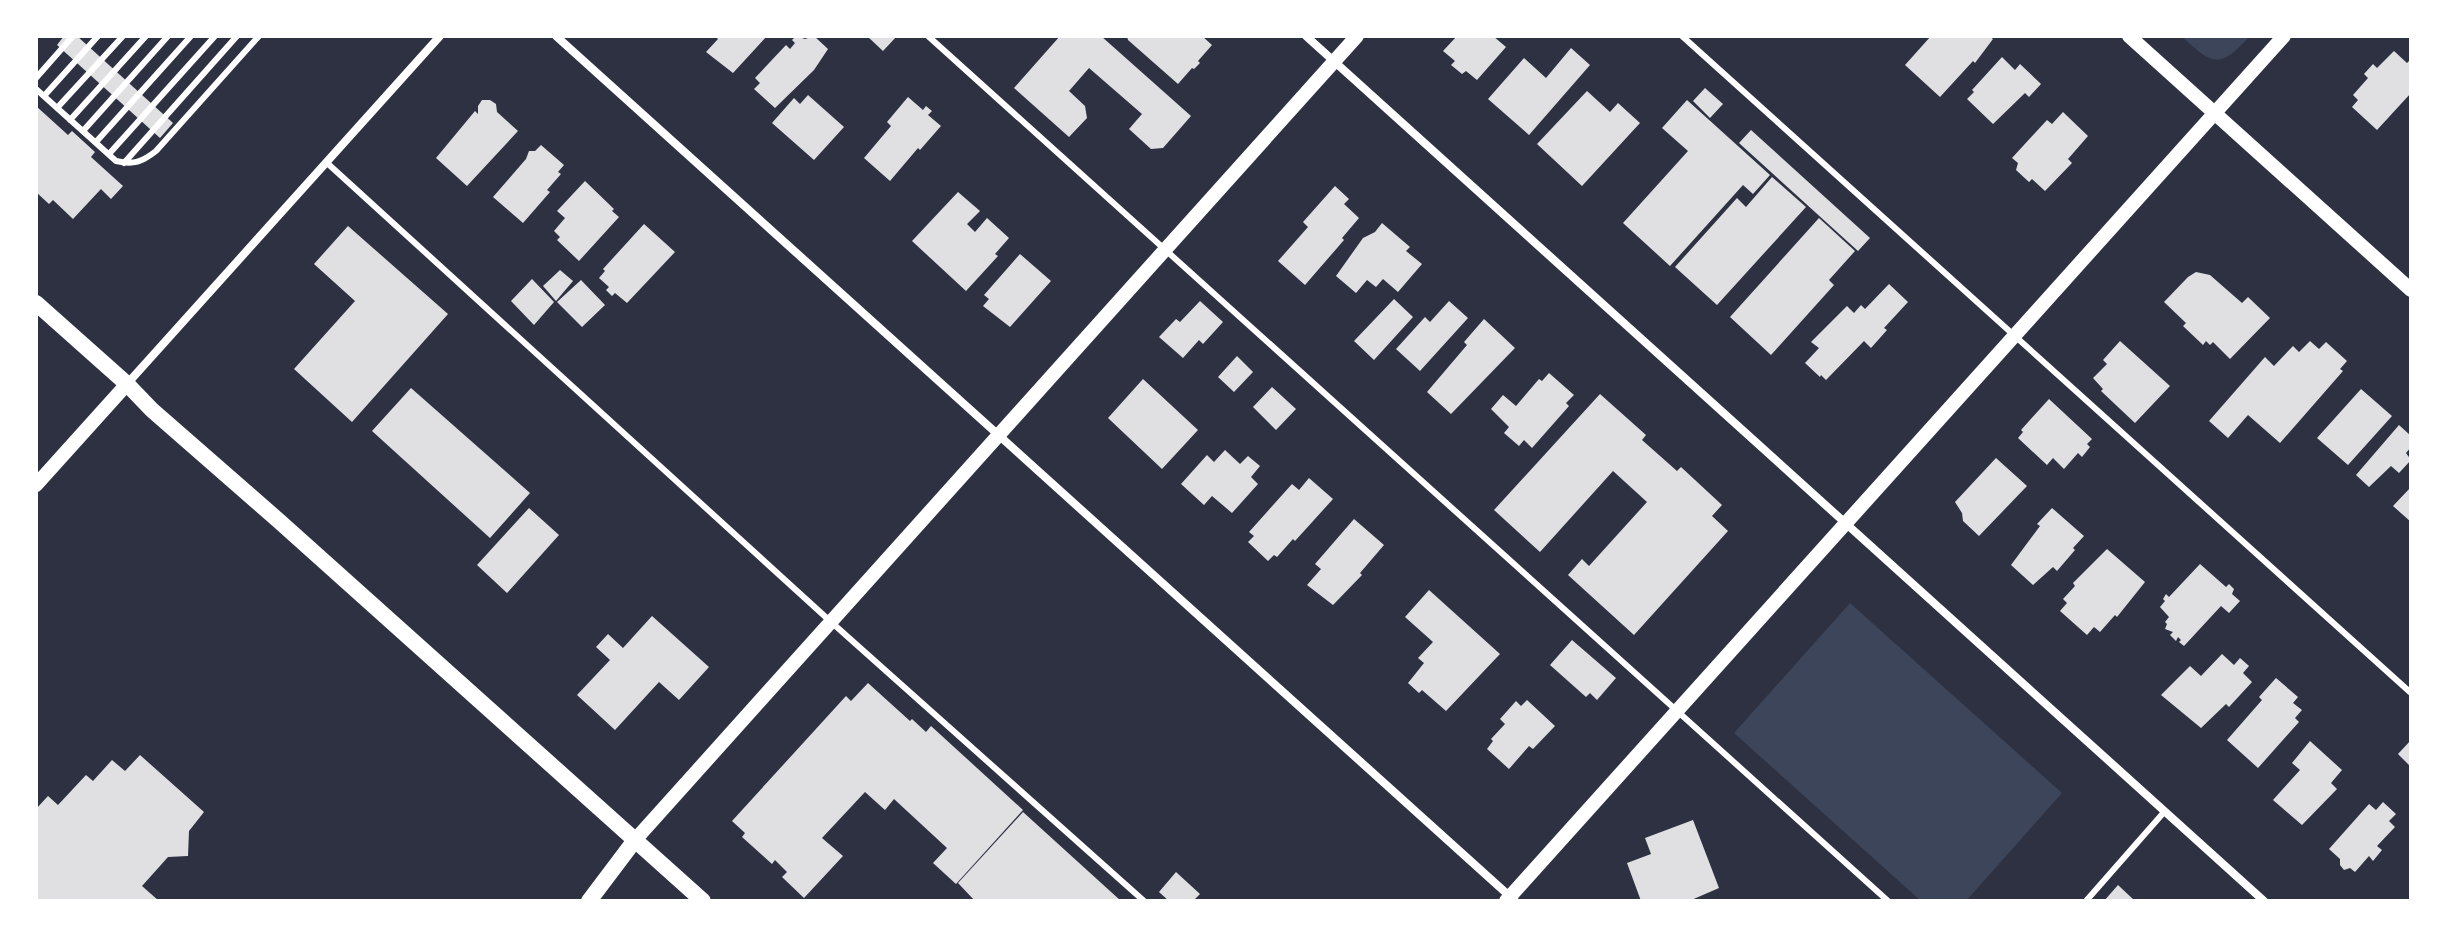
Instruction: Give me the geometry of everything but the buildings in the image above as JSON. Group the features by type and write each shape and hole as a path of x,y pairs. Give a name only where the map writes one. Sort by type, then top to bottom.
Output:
{"main road":[{"path":"36,303 703,901"},
{"path":"589,901 635,840"}],"street":[{"path":"36,485 440,36"},
{"path":"556,36 1511,899 1675,711 2284,36"},
{"path":"1306,36 2264,901"},
{"path":"635,840 1357,36"},
{"path":"2129,36 2411,290"}],"lane":[{"path":"36,78 73,36"},
{"path":"44,96 98,36"},
{"path":"57,108 123,36"},
{"path":"70,120 146,36"},
{"path":"83,131 168,36"},
{"path":"96,142 191,36"},
{"path":"109,154 215,36"},
{"path":"124,163 237,36"},
{"path":"36,89 116,161 130,165 156,151 259,36"},
{"path":"928,36 1888,901"},
{"path":"1682,36 2411,693"},
{"path":"326,162 830,621 1144,901"},
{"path":"2086,901 2165,811"}],"shaded area":[{"path":"2181,36 2250,36 2231,54 2216,60 2201,53"},
{"path":"1850,603 2062,793 1966,901 1921,901 1734,733"}]}
